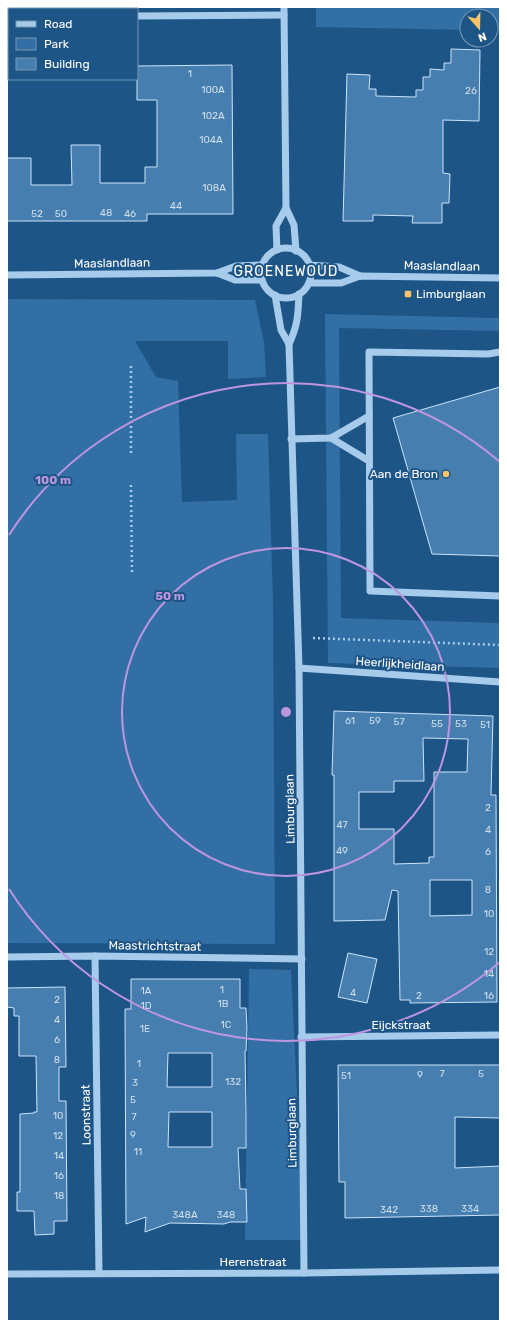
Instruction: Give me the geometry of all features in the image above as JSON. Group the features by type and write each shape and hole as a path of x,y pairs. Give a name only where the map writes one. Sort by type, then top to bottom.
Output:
{"street":[{"path":"284,7 286,208 294,224 296,251"},
{"path":"138,16 284,15"},
{"path":"277,250 276,226 286,208"},
{"path":"286,249 296,251 304,256 309,265 309,283 299,294 287,298 269,292 264,286 261,272 262,265 266,258 277,250 286,249"},
{"name":"Maaslandlaan","path":"7,275 217,273 236,266 262,265"},
{"name":"Maaslandlaan","path":"309,265 339,267 360,276"},
{"name":"Maaslandlaan","path":"217,273 235,280 262,280"},
{"name":"Maaslandlaan","path":"309,283 341,283 360,276 500,278"},
{"name":"Limburglaan","path":"299,294 299,316 296,329 289,344 299,668 304,1273"},
{"name":"Limburglaan","path":"275,295 281,330 289,344"},
{"path":"500,352 488,354 369,352 370,591 500,596"},
{"path":"291,439 331,438 369,416"},
{"path":"331,438 370,462"},
{"name":"Heerlijkheidlaan","path":"299,668 500,682"},
{"name":"Maastrichtstraat","path":"7,957 95,956 302,959"},
{"name":"Loonstraat","path":"95,956 99,1273"},
{"name":"Eijckstraat","path":"301,1037 500,1035"},
{"name":"Herenstraat","path":"7,1274 304,1273 500,1270"}],"path":[{"path":"130,366 131,455"},
{"path":"131,484 132,575"},
{"path":"298,638 500,645"}],"green space":[{"path":"316,7 500,7 500,30 499,8 459,8 459,30 316,27"},
{"path":"7,299 255,300 264,342 266,377 228,379 228,341 135,341 156,377 178,381 182,502 237,500 236,434 268,434 273,602 275,944 7,943"},
{"path":"325,314 500,318 500,331 339,328 341,618 500,623 500,668 328,663"},
{"path":"249,969 291,970 304,1240 245,1240"}],"building":[{"path":"451,49 480,50 479,121 443,120 443,173 450,174 449,203 442,203 442,223 412,223 413,216 373,215 373,221 343,221 347,74 370,75 369,89 376,89 376,96 416,97 416,90 423,90 423,77 430,77 430,69 444,70 444,63 451,63"},
{"path":"232,65 233,214 147,214 147,221 7,221 7,158 31,158 31,185 72,185 71,145 100,145 100,183 145,183 145,167 157,167 157,100 137,100 138,66"},
{"name":"Aan de Bron","path":"500,387 500,556 432,554 393,418"},
{"path":"334,711 493,716 491,795 496,795 497,1002 410,1003 410,1000 400,1000 398,891 392,890 385,920 334,921 334,775 332,775","holes":["423,738 468,739 467,772 434,772 434,857 429,857 429,863 394,864 394,829 359,829 359,792 394,792 394,781 424,781","430,880 472,880 472,915 430,916"]},
{"path":"348,953 377,959 367,1003 338,997"},
{"path":"131,979 240,979 240,1008 246,1008 247,1028 245,1051 246,1148 238,1148 240,1189 246,1189 247,1222 230,1222 224,1224 170,1223 145,1232 146,1217 126,1224 125,1009 131,1009","holes":["168,1053 212,1053 212,1087 167,1087","169,1112 212,1112 212,1147 168,1147"]},
{"path":"65,987 66,1067 59,1067 59,1101 66,1101 67,1221 54,1221 54,1234 35,1235 34,1211 17,1211 17,1192 20,1192 20,1114 37,1112 36,1056 19,1056 19,1016 14,1016 14,1008 7,1007 7,988"},
{"path":"338,1065 500,1065 500,1118 455,1117 455,1168 500,1166 500,1215 345,1218 345,1182 339,1182"}],"place":[{"name":"Limburglaan","path":"408,294"},
{"name":"Aan de Bron","path":"446,474"}],"district":[{"name":"GROENEWOUD","path":"286,271"}]}
